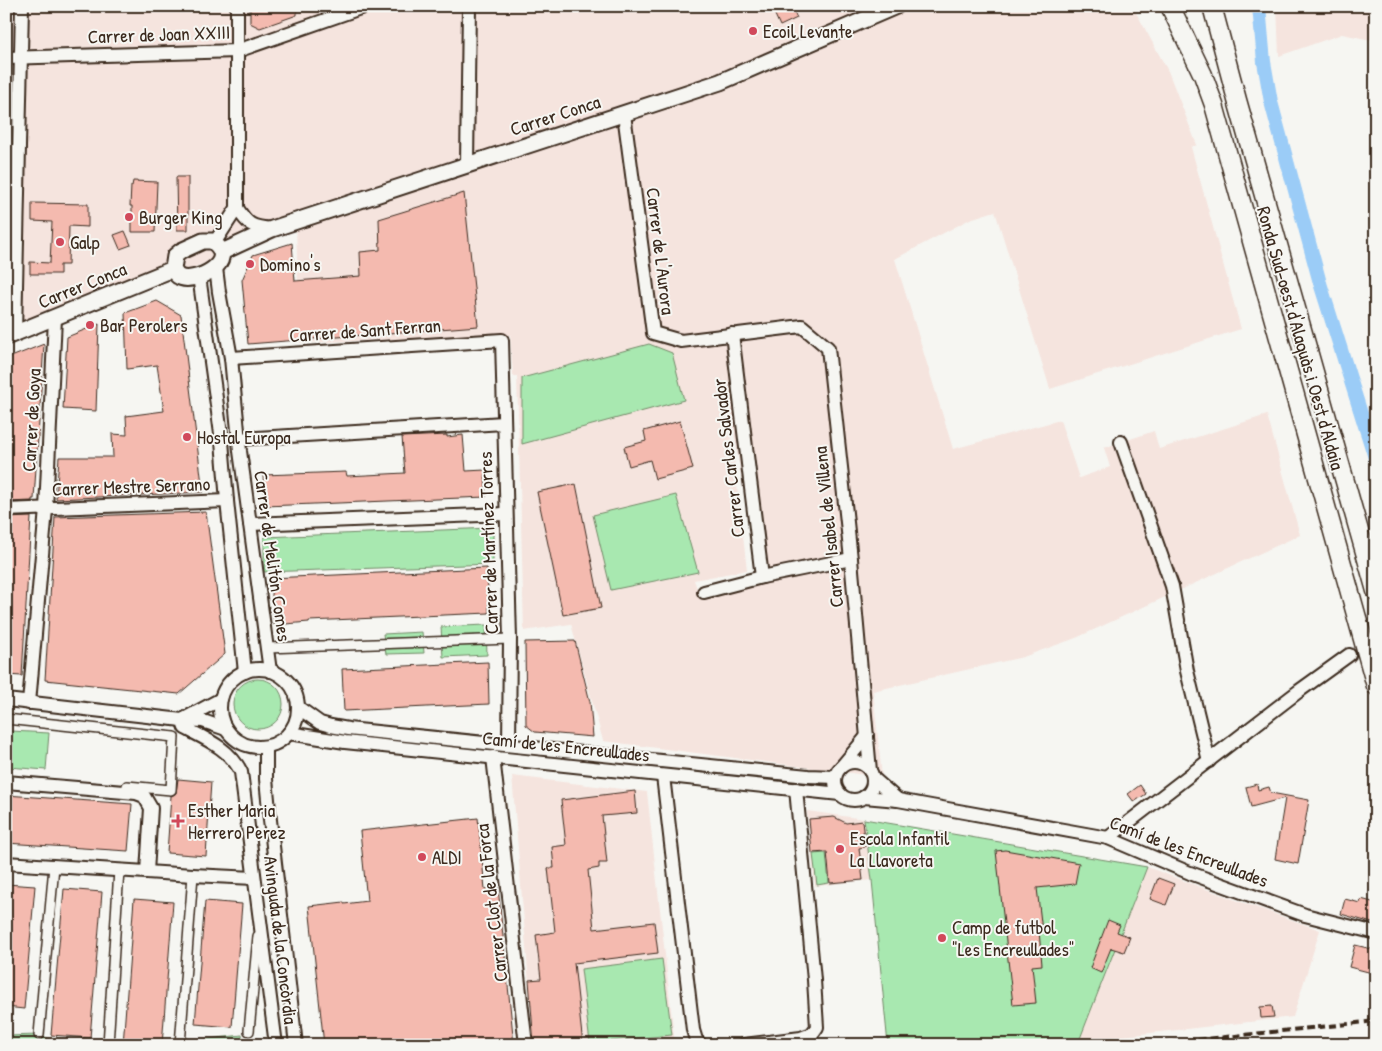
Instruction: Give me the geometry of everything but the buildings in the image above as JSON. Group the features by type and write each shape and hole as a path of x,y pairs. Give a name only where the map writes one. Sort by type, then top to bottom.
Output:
{"main road":[{"name":"Ronda Sud-oest d'Alaquàs i Oest d'Aldaia","path":"1170,6 1203,75 1214,105 1376,686"},
{"name":"Ronda Sud-oest d'Alaquàs i Oest d'Aldaia","path":"1212,6 1376,591"}],"street":[{"path":"11,336 22,6"},
{"path":"218,247 237,208 237,6"},
{"name":"Carrer de Joan XXIII","path":"6,58 237,51 366,6"},
{"path":"467,164 469,6"},
{"name":"Carrer Conca","path":"218,247 720,82 893,7"},
{"name":"Carrer de L'Aurora","path":"624,114 653,333 681,341 802,326"},
{"path":"237,208 245,220 256,228 272,230"},
{"path":"203,241 212,241 218,247 221,260 216,268 187,279 177,276 173,269 176,256 181,251 203,241"},
{"name":"Carrer de Melitón Comes","path":"216,268 231,358 238,439 270,671"},
{"name":"Carrer Conca","path":"11,336 173,269"},
{"name":"Carrer de Melitón Comes","path":"199,276 222,441 245,672"},
{"name":"Carrer de Goya","path":"29,703 46,509 55,318"},
{"name":"Carrer Isabel de Villena","path":"802,326 828,348 871,774"},
{"name":"Carrer Carles Salvador","path":"732,334 762,578"},
{"name":"Carrer de Sant Ferran","path":"231,358 502,340"},
{"name":"Carrer de Martínez Torres","path":"502,340 510,639 509,745"},
{"path":"238,439 504,423"},
{"path":"1121,442 1172,586 1187,671 1209,761"},
{"name":"Carrer Mestre Serrano","path":"6,510 227,501"},
{"path":"250,524 506,514"},
{"path":"704,592 850,559"},
{"path":"268,648 510,639"},
{"path":"1108,838 1299,691 1349,655"},
{"path":"258,669 270,671 282,676 291,685 296,695 298,708 296,721 285,738 276,743 266,747 254,747 243,744 226,729 220,709 221,699 226,688 234,678 245,672 258,669"},
{"path":"182,720 221,699"},
{"path":"6,700 203,721 226,729"},
{"name":"Camí de les Encreullades","path":"298,708 320,723 348,729 808,776 839,772"},
{"path":"6,719 174,737 171,790 6,778"},
{"name":"Avinguda de la Concòrdia","path":"182,720 185,728 211,741 228,753 238,764 241,772 276,1045"},
{"name":"Camí de les Encreullades","path":"289,733 345,742 840,794"},
{"path":"839,772 847,763 854,762 866,766 871,774 872,789 864,797 851,800 840,794 836,789 835,783 839,772 867,736"},
{"name":"Avinguda de la Concòrdia","path":"266,747 266,779 270,820 296,1045"},
{"name":"Carrer Clot de la Forca","path":"493,757 526,1045"},
{"name":"Camí de les Encreullades","path":"871,774 898,800"},
{"path":"663,776 693,1030 696,1040 701,1045"},
{"path":"6,782 136,792 144,796 151,808 147,872"},
{"path":"744,1045 801,1038 812,1034 817,1027 796,789"},
{"name":"Camí de les Encreullades","path":"864,797 898,800 1108,838 1190,873 1305,915 1376,932"},
{"path":"6,863 254,878"},
{"path":"39,1035 54,866"},
{"path":"108,1045 118,870"},
{"path":"180,1045 193,875"},
{"path":"249,1031 260,918"}],"shaded area":[{"path":"6,6 1131,6 1168,71 1197,145 1191,147 1241,329 1050,389 995,211 970,219 895,259 953,449 1060,420 1079,478 1110,467 1104,448 1154,431 1159,449 1267,415 1300,535 1076,638 1023,657 873,691 882,777 603,741 571,624 524,631 517,376 513,376 510,335 300,343 296,228 6,340","holes":["724,374 759,582 700,597 694,580 747,570"]},
{"path":"1277,6 1376,6 1376,41 1342,34 1279,56"},
{"path":"512,776 647,792 675,1045 534,1045"},
{"name":"Escola Infantil La Llavoreta","path":"807,811 864,819 872,880 815,886"},
{"path":"1147,867 1320,930 1293,1017 1079,1041"}],"green space":[{"path":"649,344 672,353 684,400 522,444 522,378"},
{"path":"676,495 698,572 611,590 593,515"},
{"path":"493,528 493,564 264,572 264,537"},
{"path":"486,625 487,655 443,657 441,627"},
{"path":"422,632 424,653 386,654 383,634"},
{"path":"258,679 268,681 276,686 281,694 283,704 281,714 276,722 268,727 258,729 248,727 240,722 235,714 233,704 235,694 240,686 248,681"},
{"path":"11,731 49,733 46,770 8,767"},
{"path":"864,819 1147,867 1079,1041 1038,1045 888,1045 872,880"},
{"path":"826,853 829,883 817,885 813,854"},
{"path":"662,959 672,1035 590,1043 581,969"},
{"path":"39,1035 64,1045 6,1045 6,1036"},
{"path":"242,1035 243,1045 184,1045 184,1042"}],"waterway":[{"path":"1259,6 1264,62 1271,102 1320,283 1376,461"}],"tunnel":[{"path":"1349,655 1376,645"}],"railway":[{"path":"1150,1045 1376,1021"}],"place":[{"name":"Ecoil Levante","path":"753,31"},
{"name":"Burger King","path":"129,217"},
{"name":"Galp","path":"60,242"},
{"name":"Domino's","path":"250,264"},
{"name":"Bar Perolers","path":"90,325"},
{"name":"Hostal Europa","path":"187,437"},
{"name":"Esther Maria Herrero Perez","path":"178,821"},
{"name":"Escola Infantil La Llavoreta","path":"840,849"},
{"name":"ALDI","path":"422,857"},
{"name":"Camp de futbol \"Les Encreullades\"","path":"942,938"}]}
